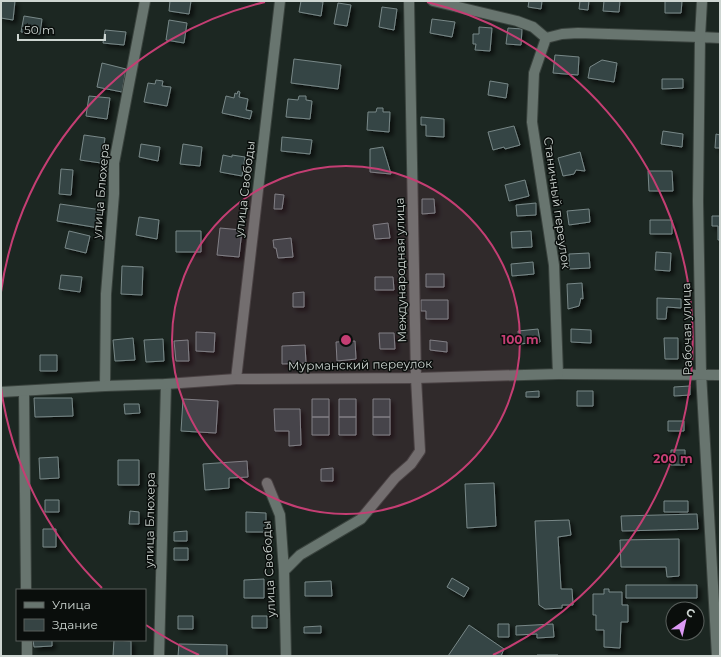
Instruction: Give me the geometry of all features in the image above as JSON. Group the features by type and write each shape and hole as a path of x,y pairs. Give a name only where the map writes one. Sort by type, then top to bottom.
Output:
{"street":[{"name":"улица Блюхера","path":"105,386 106,294 114,194 114,163 144,1"},
{"name":"улица Свободы","path":"236,379 280,1"},
{"name":"Международная улица","path":"284,572 300,555 361,519 395,478 412,464 420,451 416,378 409,1"},
{"path":"433,1 517,21 533,28 546,38 562,34 578,33 720,38"},
{"name":"Рабочая улица","path":"702,1 700,37 698,201 701,375 717,656"},
{"name":"Станичный переулок","path":"546,38 534,74 532,122 554,265 558,374"},
{"name":"Мурманский переулок","path":"1,392 236,379 416,378 558,374 720,375"},
{"name":"улица Блюхера","path":"159,656 166,384"},
{"path":"24,391 26,589"},
{"name":"улица Свободы","path":"266,483 280,515 284,572 286,656"},
{"path":"27,641 27,656"}],"building":[{"path":"1,1 15,1 13,20 1,18"},
{"path":"170,1 191,1 189,14 169,11"},
{"path":"301,1 323,2 321,16 299,12"},
{"path":"529,1 542,1 541,9 528,7"},
{"path":"580,1 589,1 588,10 579,9"},
{"path":"604,1 620,1 619,12 603,11"},
{"path":"665,1 682,1 681,13 665,13"},
{"path":"338,3 351,5 347,26 334,24"},
{"path":"382,7 397,9 394,30 379,27"},
{"path":"24,16 42,19 40,34 21,32"},
{"path":"432,19 455,22 452,37 430,33"},
{"path":"169,20 187,23 184,43 166,40"},
{"path":"479,27 492,28 490,51 475,50 476,44 473,44 473,34 479,34"},
{"path":"508,28 522,29 521,45 506,44"},
{"path":"105,30 126,32 124,45 103,43"},
{"path":"555,55 579,57 578,75 553,73"},
{"path":"294,59 341,65 338,89 291,83"},
{"path":"602,60 617,63 614,82 588,78 590,67"},
{"path":"102,63 126,69 122,92 97,87"},
{"path":"662,79 683,79 683,88 662,89"},
{"path":"156,80 163,81 162,86 171,87 167,106 144,102 148,83 155,84"},
{"path":"490,81 508,84 506,98 488,95"},
{"path":"238,91 240,92 239,97 248,99 246,110 252,111 250,119 222,113 226,96 234,98 235,93 237,94"},
{"path":"89,96 110,98 107,119 86,116"},
{"path":"299,96 306,96 306,100 312,101 310,119 286,117 288,99 298,100"},
{"path":"377,108 383,108 383,112 390,112 389,132 367,130 368,112 376,112"},
{"path":"421,117 444,119 444,137 426,136 426,125 421,125"},
{"path":"514,126 520,145 505,149 504,147 493,150 488,132"},
{"path":"663,131 683,134 682,147 661,144"},
{"path":"716,134 720,135 720,148 715,148"},
{"path":"84,135 105,138 101,163 80,160"},
{"path":"282,137 312,140 310,154 281,151"},
{"path":"141,144 160,147 158,161 139,157"},
{"path":"183,144 202,147 200,166 180,164"},
{"path":"383,147 391,174 370,172 370,149"},
{"path":"580,152 585,171 576,170 574,174 563,176 558,158"},
{"path":"223,155 245,157 242,176 220,172"},
{"path":"61,169 73,170 71,195 59,194"},
{"path":"648,171 672,171 673,191 649,191"},
{"path":"525,180 529,196 509,201 505,185"},
{"path":"275,194 284,195 282,209 274,209"},
{"path":"422,199 434,199 435,213 422,214"},
{"path":"536,203 536,215 517,216 516,205"},
{"path":"60,204 102,210 99,228 57,221"},
{"path":"589,209 590,222 569,225 567,211"},
{"path":"712,216 720,216 720,240 718,240 718,226 712,226"},
{"path":"139,217 159,220 157,239 136,235"},
{"path":"650,220 672,220 672,234 650,234"},
{"path":"388,223 390,238 375,239 373,225"},
{"path":"220,228 242,230 239,257 217,255"},
{"path":"69,231 90,236 86,253 65,248"},
{"path":"176,231 201,231 201,252 176,252"},
{"path":"531,231 532,247 512,248 511,232"},
{"path":"291,238 293,257 278,258 273,240"},
{"path":"656,252 671,253 670,271 655,270"},
{"path":"589,253 590,268 569,269 569,254"},
{"path":"533,262 534,274 512,276 511,264"},
{"path":"122,266 143,267 142,295 121,294"},
{"path":"426,274 444,274 444,287 426,287"},
{"path":"61,275 82,277 80,292 59,289"},
{"path":"375,277 393,277 394,290 375,290"},
{"path":"582,283 583,299 581,298 579,306 568,309 567,284"},
{"path":"304,292 304,307 293,307 293,293"},
{"path":"657,298 681,299 681,308 667,307 666,319 657,319"},
{"path":"421,300 448,300 448,319 426,319 426,311 421,311"},
{"path":"538,329 540,342 519,344 518,331"},
{"path":"571,329 591,330 591,343 571,342"},
{"path":"196,332 215,333 214,352 196,351"},
{"path":"379,333 394,333 395,349 380,349"},
{"path":"133,338 135,360 115,361 113,340"},
{"path":"664,338 678,338 678,359 665,359"},
{"path":"163,339 164,361 146,362 144,340"},
{"path":"188,340 189,361 176,361 174,341"},
{"path":"430,340 447,342 447,352 430,350"},
{"path":"355,341 356,359 337,361 336,342"},
{"path":"305,345 306,363 282,364 282,346"},
{"path":"40,355 57,355 57,371 40,371"},
{"path":"690,386 690,395 674,396 674,387"},
{"path":"539,391 539,397 526,397 526,392"},
{"path":"577,391 593,391 593,406 577,406"},
{"path":"34,398 72,398 73,416 35,417"},
{"path":"183,399 218,401 216,433 181,431"},
{"path":"312,399 329,399 329,417 312,417"},
{"path":"339,399 356,399 356,417 339,417"},
{"path":"373,399 390,399 390,417 373,417"},
{"path":"124,404 139,404 140,413 125,414"},
{"path":"274,409 300,409 301,445 289,446 289,431 275,431"},
{"path":"312,417 329,417 329,435 312,435"},
{"path":"339,417 356,417 356,435 339,435"},
{"path":"373,417 390,417 390,435 373,435"},
{"path":"668,421 684,421 684,431 668,431"},
{"path":"671,450 685,450 685,465 671,465"},
{"path":"58,457 59,478 40,479 39,458"},
{"path":"118,460 139,460 139,485 118,485"},
{"path":"247,461 248,477 229,478 229,488 205,490 203,464"},
{"path":"333,468 333,481 321,481 321,469"},
{"path":"494,483 496,526 467,528 465,484"},
{"path":"45,500 59,500 59,512 45,512"},
{"path":"664,501 688,501 688,512 664,512"},
{"path":"130,511 139,512 139,524 129,524"},
{"path":"246,512 266,513 266,532 246,532"},
{"path":"697,514 698,529 622,531 621,516"},
{"path":"569,520 571,535 558,537 561,589 572,589 573,605 562,605 562,608 545,609 539,605 535,521"},
{"path":"43,529 56,529 56,547 43,547"},
{"path":"187,531 187,541 174,541 174,532"},
{"path":"679,539 679,576 667,577 666,567 621,567 620,540"},
{"path":"174,548 188,548 188,560 174,560"},
{"path":"452,578 469,588 464,597 447,587"},
{"path":"264,579 264,598 244,598 244,580"},
{"path":"331,581 332,596 305,596 305,582"},
{"path":"626,585 697,585 697,598 626,598"},
{"path":"604,589 609,589 609,592 622,592 622,605 628,605 628,622 621,622 620,648 604,647 604,630 596,630 596,615 593,615 593,594 604,594"},
{"path":"178,616 193,616 193,629 178,629"},
{"path":"252,616 267,616 267,628 252,628"},
{"path":"498,624 509,624 509,637 498,637"},
{"path":"553,624 554,637 537,638 537,634 516,635 516,626"},
{"path":"469,625 504,649 501,656 448,656"},
{"path":"321,626 321,633 304,633 304,627"},
{"path":"33,641 52,641 52,646 34,647"},
{"path":"114,641 131,641 131,656 113,656"},
{"path":"179,644 227,645 227,656 178,656"},
{"path":"558,655 558,656 537,656"}]}
